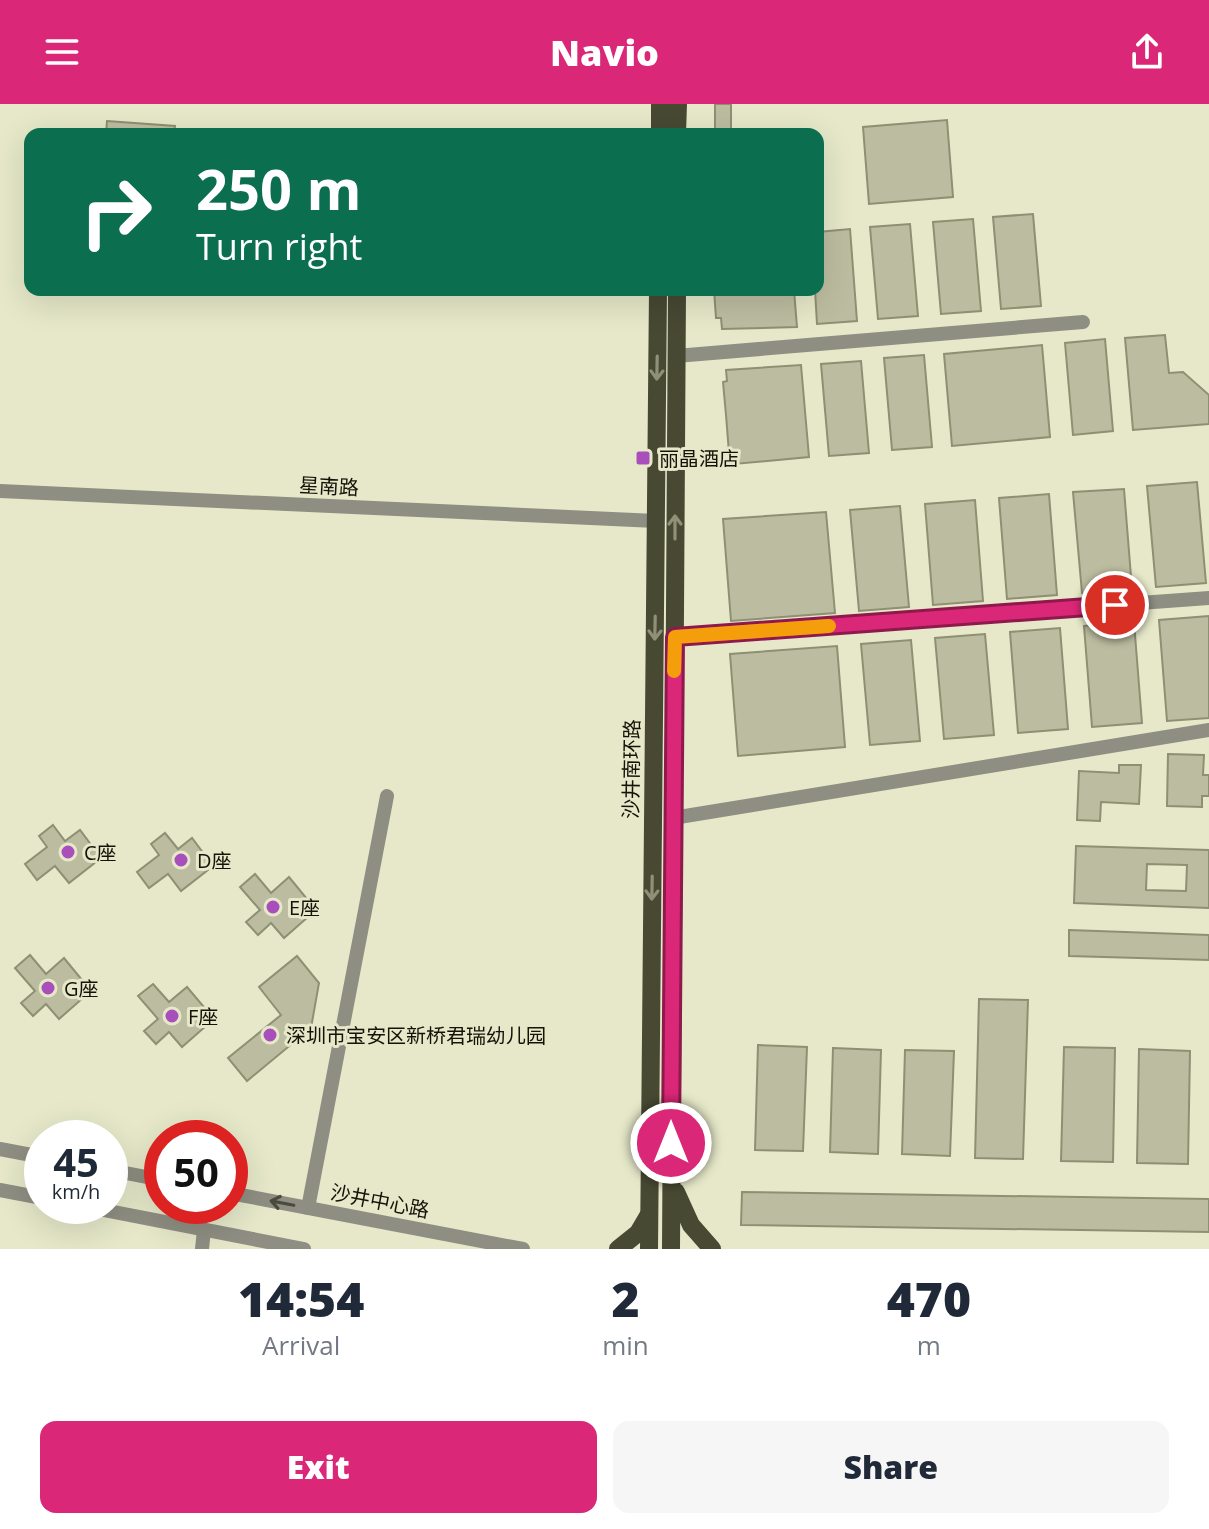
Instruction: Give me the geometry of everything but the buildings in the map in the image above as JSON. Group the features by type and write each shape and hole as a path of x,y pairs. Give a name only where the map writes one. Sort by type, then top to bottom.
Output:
{"main road":[{"path":"660,104 660,128"},
{"path":"677,128 678,104"},
{"name":"沙井南环路","path":"649,1249 658,296"},
{"path":"671,1249 677,296"},
{"path":"671,1172 685,1215 712,1249"},
{"path":"618,1249 638,1233 649,1213"}],"street":[{"path":"676,356 1083,322"},
{"name":"星南路","path":"0,491 656,521"},
{"path":"675,637 1209,598"},
{"path":"673,818 1209,730"},
{"path":"308,1208 387,796"},
{"path":"0,1149 24,1154"},
{"path":"0,1190 24,1195"},
{"name":"沙井中心路","path":"248,1196 523,1249"},
{"path":"128,1215 304,1249"},
{"path":"202,1249 204,1230"}],"slow traffic":[{"path":"674,671 675,637 829,626"}],"place":[{"name":"丽晶酒店","path":"643,458"},
{"name":"C座","path":"68,852"},
{"name":"D座","path":"181,860"},
{"name":"E座","path":"273,907"},
{"name":"G座","path":"48,988"},
{"name":"F座","path":"172,1016"},
{"name":"深圳市宝安区新桥君瑞幼儿园","path":"270,1035"}],"route":[{"path":"671,1143 675,637 1115,605"}]}
